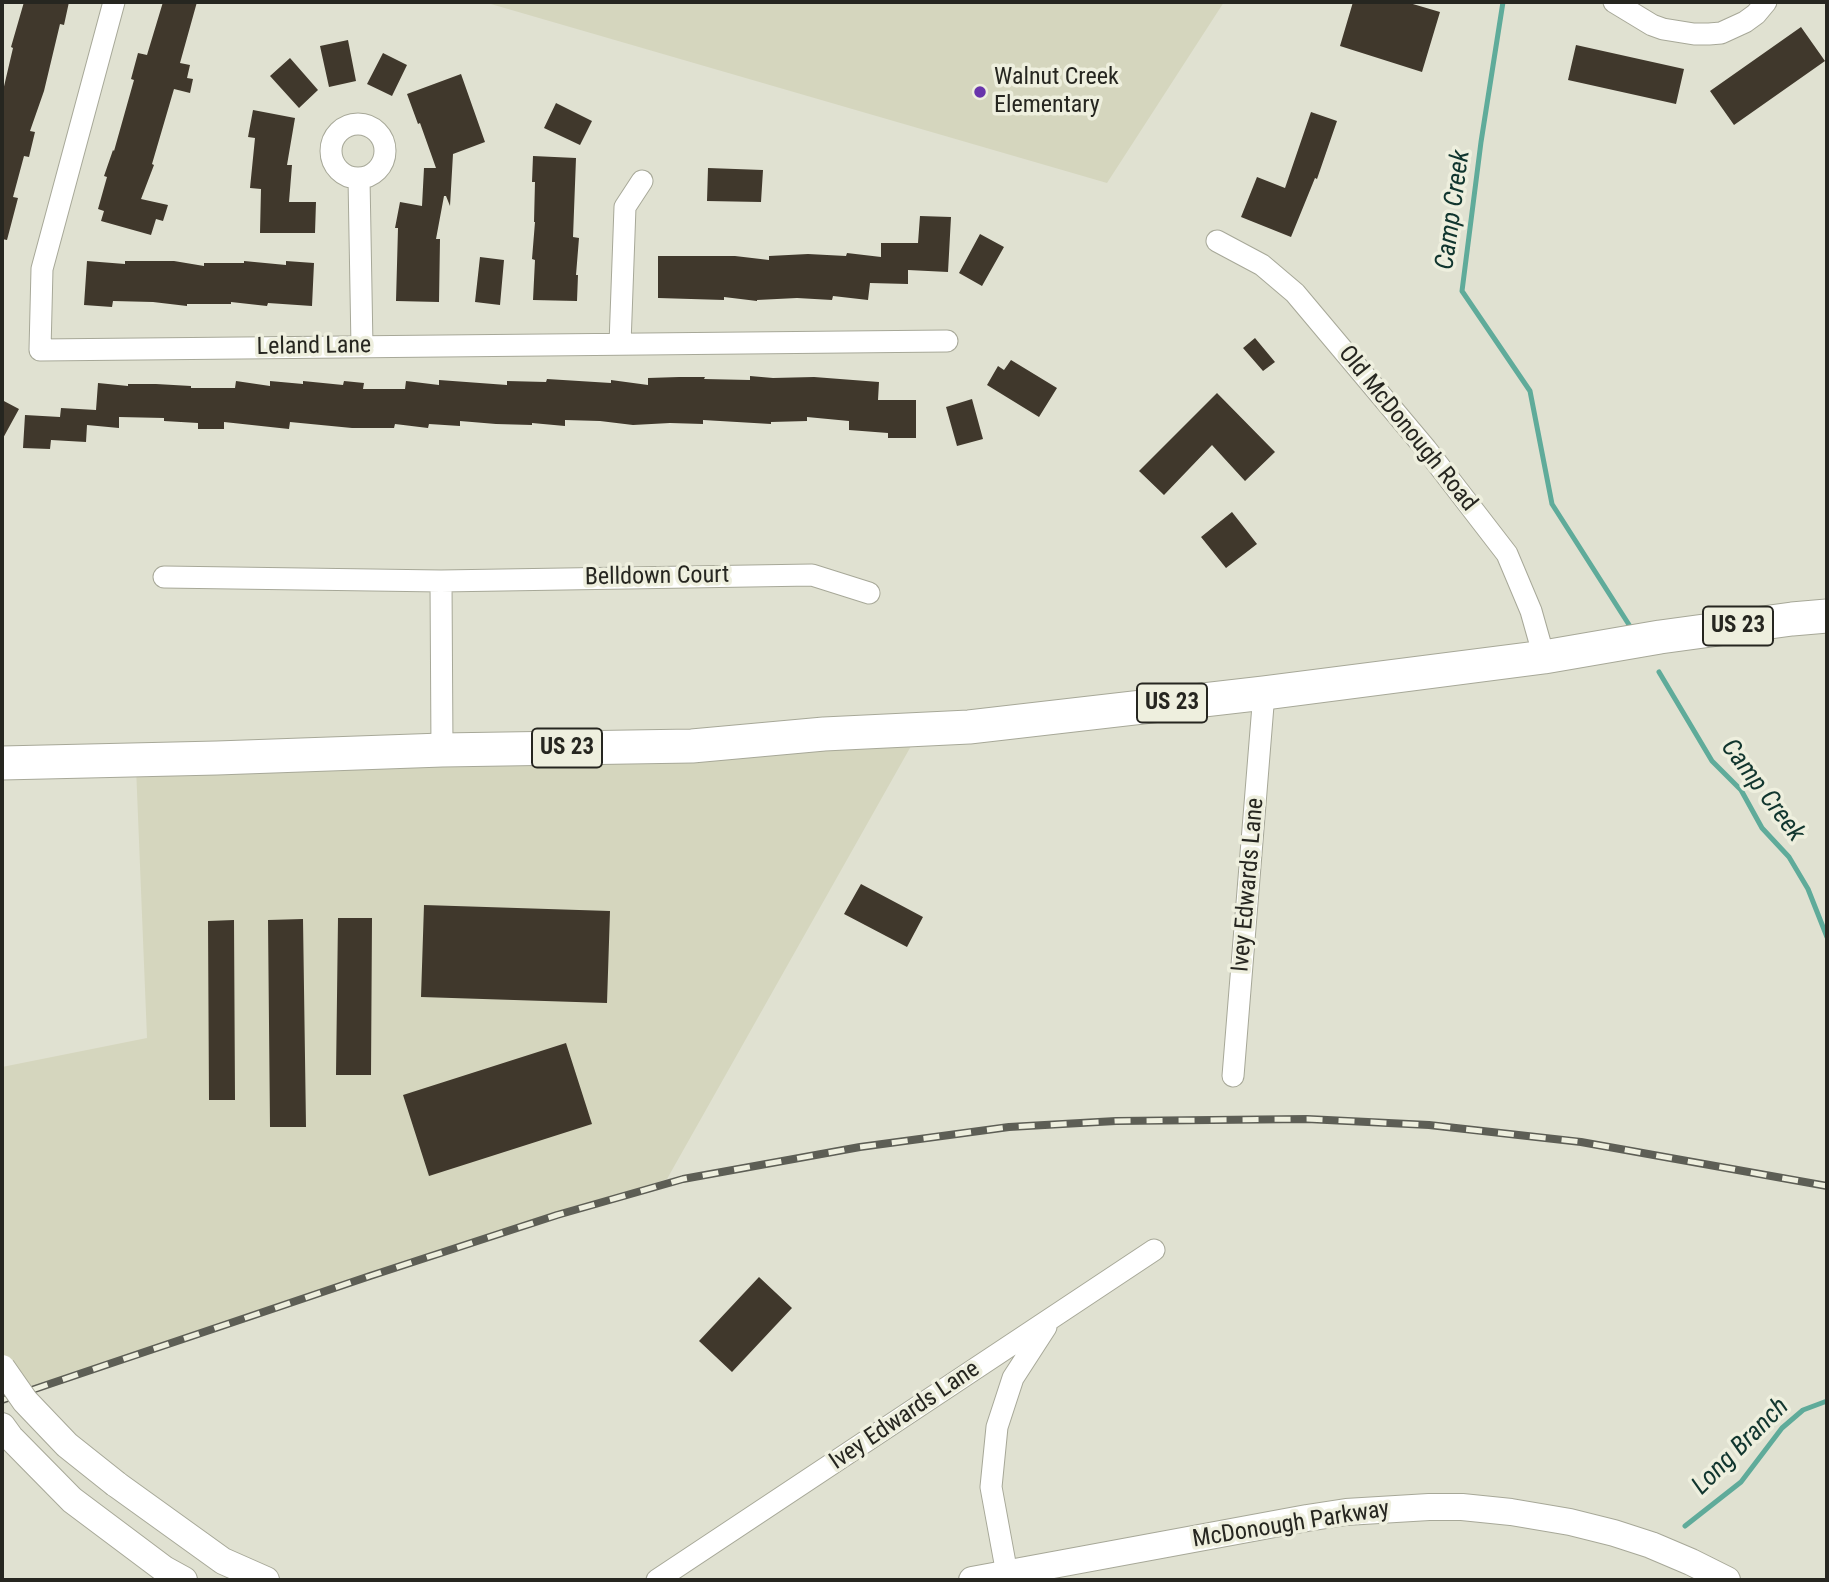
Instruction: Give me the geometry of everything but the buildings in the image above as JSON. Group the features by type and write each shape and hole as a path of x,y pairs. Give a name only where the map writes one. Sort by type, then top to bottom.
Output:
{"main road":[{"name":"US 23","path":"2,762 692,746 824,734 969,727 1544,657 1650,639 1827,616"}],"street":[{"name":"Leland Lane","path":"114,2 42,269 40,351 947,341"},
{"path":"1614,2 1652,25 1678,32 1701,34 1721,33 1733,28 1756,14 1766,2"},
{"path":"359,178 362,346"},
{"path":"620,344 625,207 642,181"},
{"name":"Old McDonough Road","path":"1217,241 1262,265 1295,293 1426,449 1507,554 1531,611 1544,657"},
{"name":"Belldown Court","path":"164,577 442,581 812,575 869,593"},
{"path":"442,581 442,750"},
{"name":"Ivey Edwards Lane","path":"1233,1076 1264,693"},
{"name":"Ivey Edwards Lane","path":"657,1580 1154,1250"},
{"path":"1007,1574 991,1487 997,1427 1013,1378 1052,1319"},
{"path":"2,1368 25,1401 67,1445 223,1561 266,1580"},
{"path":"2,1426 72,1500 164,1569 184,1580"},
{"name":"McDonough Parkway","path":"972,1580 1333,1514 1385,1508 1451,1507 1511,1512 1614,1533 1661,1549 1727,1580"}],"shaded area":[{"name":"Walnut Creek Elementary","path":"484,2 1224,2 1107,183"},
{"path":"915,739 667,1179 2,1398 2,1067 147,1038 136,767"}],"waterway":[{"name":"Camp Creek","path":"1503,2 1481,142 1462,291 1530,391 1552,504 1633,631"},
{"name":"Camp Creek","path":"1659,672 1712,761 1741,790 1762,828 1789,857 1808,889 1827,937"},
{"name":"Long Branch","path":"1685,1526 1741,1482 1782,1428 1803,1410 1827,1401"}],"railway":[{"path":"2,1400 557,1215 683,1179 860,1147 1009,1127 1116,1121 1307,1119 1429,1125 1581,1142 1827,1186"}],"place":[{"name":"Walnut Creek Elementary","path":"980,92"}]}
